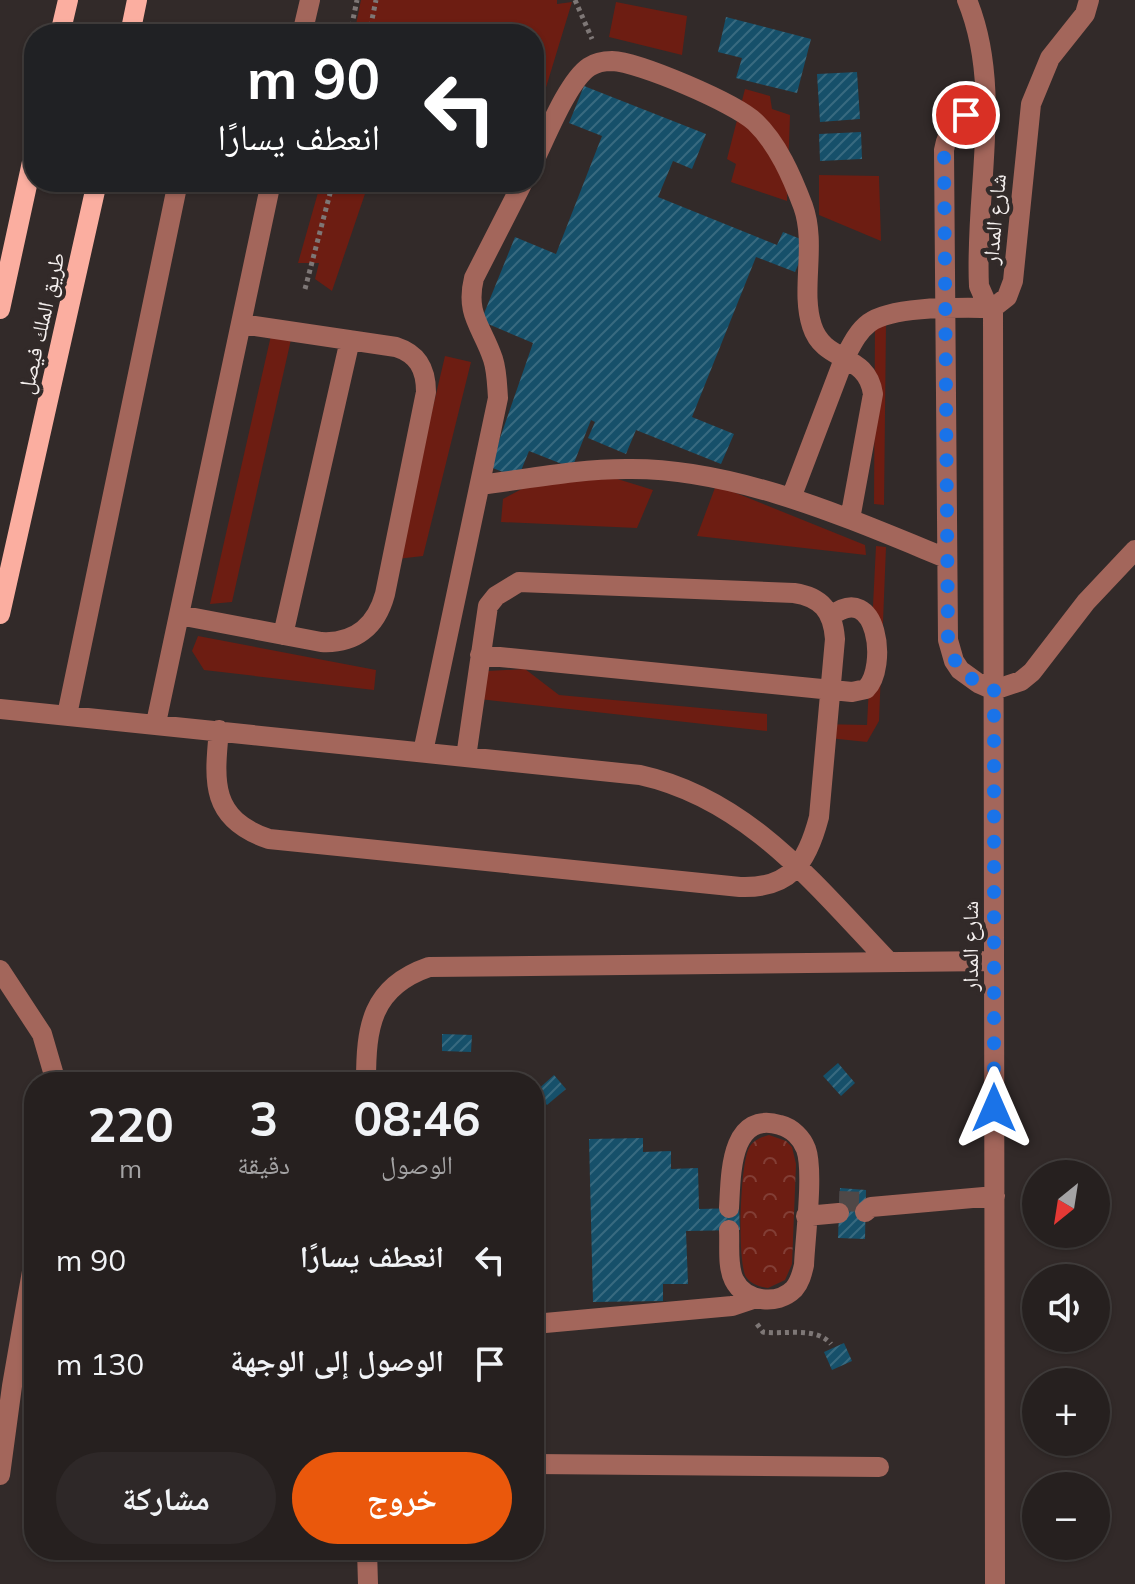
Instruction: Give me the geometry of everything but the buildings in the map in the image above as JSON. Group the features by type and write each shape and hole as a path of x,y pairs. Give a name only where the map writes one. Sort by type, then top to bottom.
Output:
{"main road":[{"path":"62,24 68,0"},
{"path":"134,18 146,0"},
{"name":"طريق الملك فيصل","path":"0,309 4,274 24,192"},
{"name":"طريق الملك فيصل","path":"0,614 95,192"}],"street":[{"path":"304,24 310,0"},
{"name":"شارع المدار","path":"967,0 983,64 985,107 978,277 981,295 993,308 995,1584"},
{"name":"شارع المدار","path":"993,308 1007,297 1013,281 1031,104 1050,58 1085,14 1089,0"},
{"path":"544,142 580,74 601,62 624,63 712,96 741,111 766,134 783,161 804,208 809,240 811,323 823,345 833,354 862,368 868,375 873,394 850,519"},
{"path":"985,107 957,121 946,139 946,558 950,651 960,670 994,690 1021,681 1032,672 1086,602 1135,550"},
{"path":"67,715 176,192"},
{"path":"156,723 269,192"},
{"path":"423,752 498,398 494,361 472,315 471,289 518,192"},
{"path":"791,498 844,359 861,330 877,318 895,313 944,308 993,308"},
{"path":"179,615 321,642 350,640 374,621 385,594 426,383 420,362 405,350 241,324"},
{"path":"283,635 350,340"},
{"path":"480,485 625,469 698,475 791,498 946,558"},
{"path":"219,730 214,773 222,802 241,826 269,839 740,887 765,886 778,882 798,867 819,817 835,639 831,616 815,598 794,593 519,582 496,596 488,606 466,757"},
{"path":"480,655 852,692 866,689 875,677 876,631 867,614 860,609 846,607 831,616"},
{"path":"0,709 640,775 666,781 715,801 737,816 798,867 890,963"},
{"path":"366,1072 367,1040 376,1009 397,982 429,967 994,961"},
{"path":"0,970 42,1034 53,1072"},
{"path":"545,1323 732,1306 756,1298 769,1300 794,1289 800,1278 807,1207 809,1163 802,1140 782,1125 768,1123 755,1126 744,1134 736,1144 729,1208"},
{"path":"867,1207 995,1196"},
{"path":"807,1207 839,1207"},
{"path":"729,1230 731,1271 736,1283 756,1298"},
{"path":"0,1475 24,1317"},
{"path":"544,1464 879,1467"},
{"path":"367,1560 368,1584"}],"path":[{"path":"352,24 357,0"},
{"path":"371,24 376,0"},
{"path":"575,0 601,62"},
{"path":"305,289 330,192"}],"green space":[{"path":"361,0 572,2 544,94 544,24 356,24"},
{"path":"616,2 687,16 682,55 609,37"},
{"path":"745,89 770,96 772,109 790,115 787,201 731,182 736,164 727,159"},
{"path":"819,175 879,176 881,241 819,215"},
{"path":"318,192 366,192 332,291 315,279 319,263 298,263"},
{"path":"875,322 886,323 884,505 874,504"},
{"path":"272,331 292,335 232,602 210,604"},
{"path":"445,356 471,362 423,556 397,559"},
{"path":"569,464 653,490 637,528 501,522 503,499"},
{"path":"716,485 865,545 866,555 697,536"},
{"path":"876,546 886,547 879,721 867,742 819,737 819,724 867,725"},
{"path":"198,636 376,670 374,690 204,670 192,651"},
{"path":"525,669 559,695 767,714 767,731 470,698 470,672"},
{"path":"769,1135 786,1141 792,1147 796,1164 792,1264 785,1280 768,1288 750,1282 746,1277 741,1253 741,1213 743,1173 749,1148 758,1139"}],"tunnel":[{"path":"839,1201 866,1202"}],"route":[{"path":"966,115 951,129 944,150 948,640 960,670 994,690 994,1108"}]}
